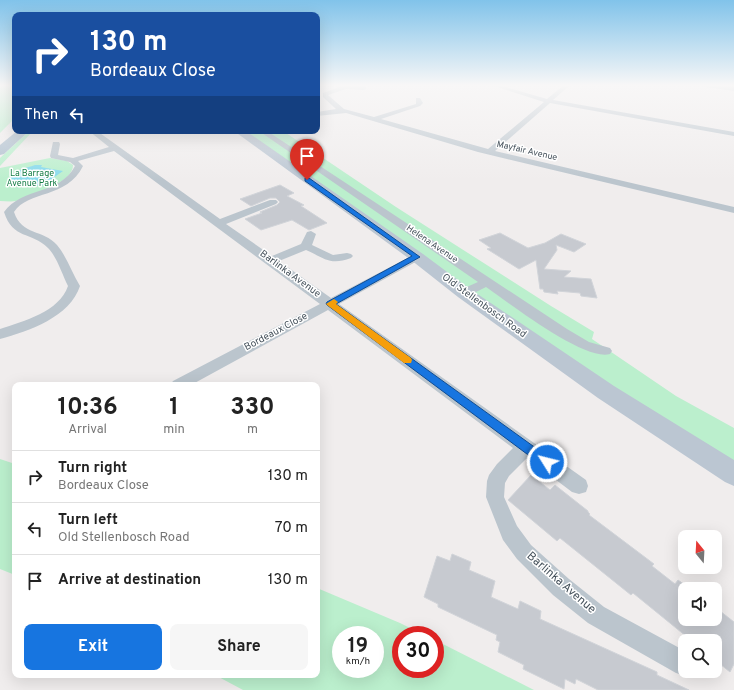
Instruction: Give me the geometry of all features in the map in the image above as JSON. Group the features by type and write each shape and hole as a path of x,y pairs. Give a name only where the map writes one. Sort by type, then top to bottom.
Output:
{"main road":[{"path":"0,139 12,127"},
{"path":"0,151 20,134"}],"street":[{"name":"Mayfair Avenue","path":"367,117 489,152 734,210"},
{"path":"374,119 380,117"},
{"path":"489,152 529,117"},
{"path":"639,117 734,134"},
{"name":"Barlinka Avenue","path":"96,134 579,486"},
{"name":"Old Stellenbosch Road","path":"248,134 260,138 464,293 606,392 734,474"},
{"name":"Helena Avenue","path":"260,138 277,141 578,342 604,351"},
{"path":"56,144 54,156 73,160 115,148"},
{"path":"0,334 52,313 72,292 74,286 52,246 17,228 10,217 9,212 13,206 20,201 53,190 72,176 77,171 79,166 73,160"},
{"path":"219,223 273,202"},
{"path":"306,246 310,234"},
{"path":"271,261 306,246 333,260 347,256"},
{"name":"Bordeaux Close","path":"184,382 417,257"},
{"path":"464,293 487,282"},
{"name":"Barlinka Avenue","path":"526,447 503,470 496,481 494,488 495,497 510,533 524,552 561,586 596,615 678,660"}],"green space":[{"path":"0,117 12,117 12,121 0,133"},
{"path":"26,134 30,134 0,166 0,158"},
{"path":"249,134 287,134 396,207 594,332 592,339 676,396 734,428 734,463 635,406"},
{"name":"La Barrage Avenue Park","path":"50,158 67,161 73,165 71,171 66,177 59,183 40,193 14,201 0,201 0,168"},
{"path":"0,459 12,463 12,574 0,569"},
{"path":"320,589 406,626 392,626 392,678 444,678 444,645 534,690 243,690 221,678 320,678"}],"water":[{"path":"35,165 42,165 41,167 63,171 46,185 23,186 10,183 9,180 13,174"}],"building":[{"path":"280,185 294,193 287,196 304,205 301,206 327,223 309,230 292,220 261,230 245,219 262,213 260,212 277,205 280,202 276,198 270,198 251,206 240,199"},
{"path":"500,233 528,248 545,243 561,234 586,244 574,252 556,245 557,250 544,269 571,271 564,277 591,279 597,298 581,296 580,293 557,291 558,294 544,292 543,289 540,289 536,260 519,269 487,249 491,248 479,240"},
{"path":"531,475 550,490 555,485 588,511 590,514 589,515 654,564 652,566 675,584 678,580 681,582 678,582 678,626 722,626 722,613 734,622 734,664 730,672 722,666 722,634 683,634 633,593 631,595 560,538 557,541 508,500"},
{"path":"452,554 471,562 469,570 495,581 491,597 518,609 520,601 541,611 540,619 657,672 657,675 689,690 598,690 576,679 575,684 565,679 564,689 523,669 524,665 498,652 500,642 496,640 497,635 438,607 438,604 424,597 437,556 450,561"}],"slow traffic":[{"path":"334,302 330,304 407,360"}],"route":[{"path":"307,180 417,257 330,304 547,462"}]}
